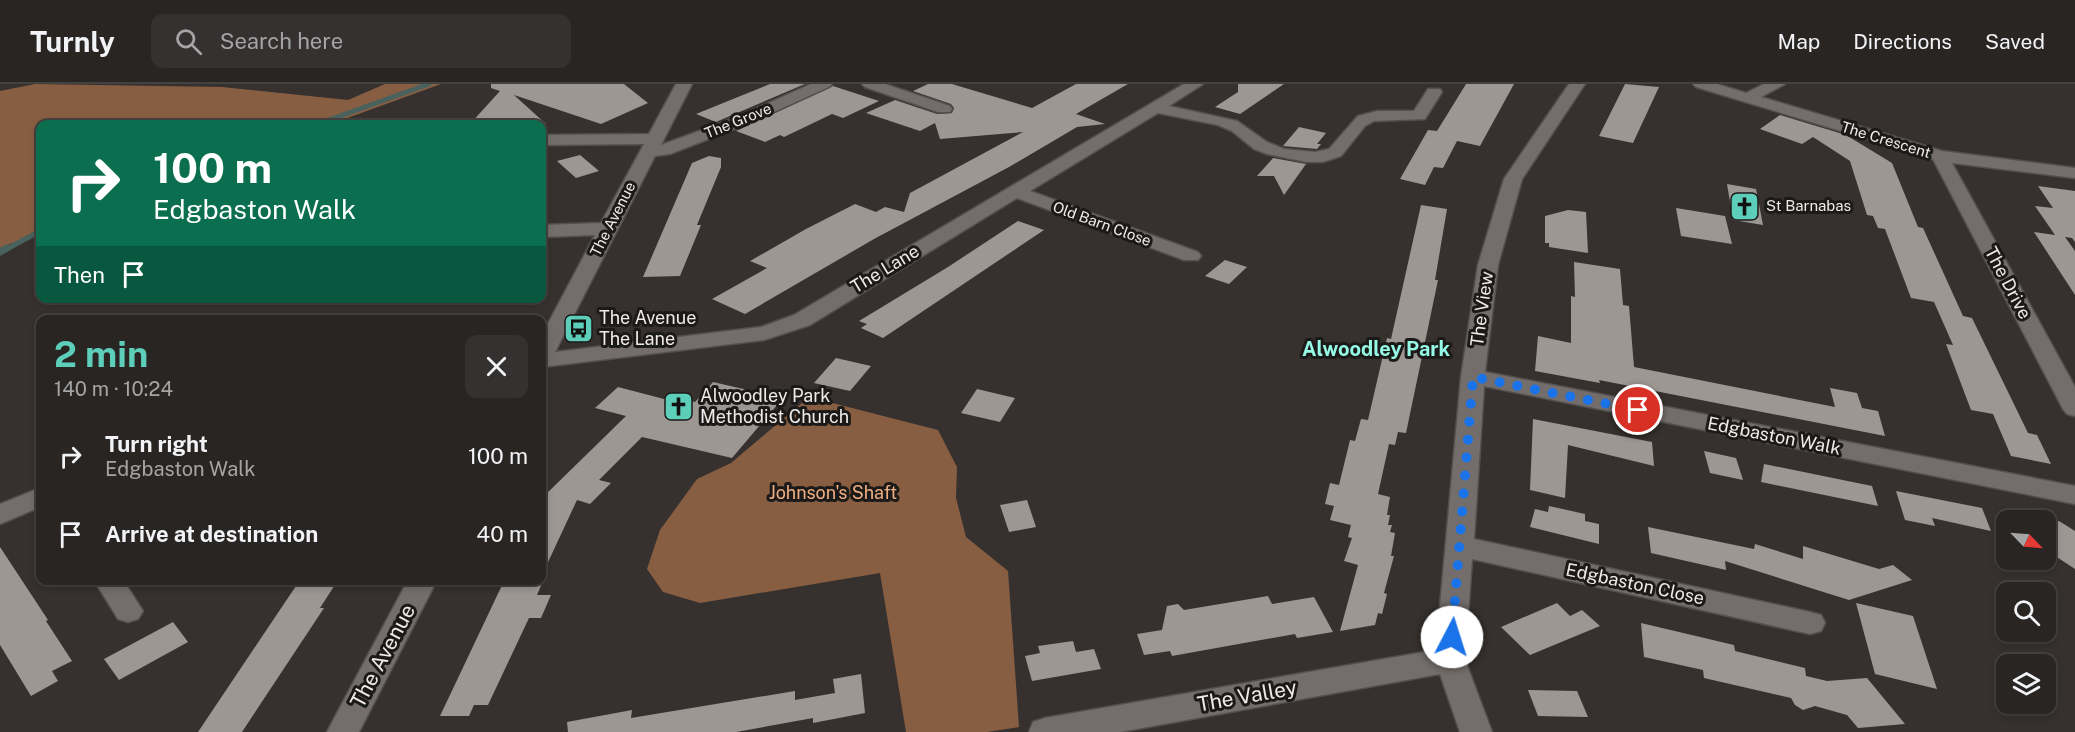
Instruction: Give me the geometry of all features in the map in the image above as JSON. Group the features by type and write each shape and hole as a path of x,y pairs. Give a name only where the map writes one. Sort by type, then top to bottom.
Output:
{"street":[{"name":"The Avenue","path":"546,347 684,84"},
{"name":"The Grove","path":"546,140 652,145 664,150 741,121 824,84"},
{"path":"870,84 944,109"},
{"name":"The Lane","path":"546,360 764,333 802,320 1195,84"},
{"name":"The View","path":"1476,732 1450,660 1473,377 1488,265 1513,178 1577,84"},
{"name":"The Crescent","path":"1701,84 1940,156 2075,173"},
{"path":"1747,98 1777,84"},
{"path":"1156,107 1222,121 1242,128 1265,148 1284,153 1314,156 1331,154 1344,143 1351,129 1366,118 1419,116 1434,92"},
{"name":"The Drive","path":"1940,156 2075,409"},
{"name":"Old Barn Close","path":"1014,191 1191,256"},
{"path":"546,231 609,229"},
{"name":"Edgbaston Walk","path":"1473,377 2075,495"},
{"path":"0,515 36,499"},
{"name":"Edgbaston Close","path":"1459,546 1810,623"},
{"path":"111,585 128,611"},
{"name":"The Avenue","path":"343,732 420,585"},
{"name":"The Valley","path":"1045,732 1450,660"}],"green space":[{"path":"35,84 222,87 348,100 385,84 441,84 342,120 36,120 36,234 0,248 0,91"},
{"name":"Johnson's Shaft","path":"809,397 938,430 957,467 956,498 966,537 1008,571 1019,727 987,732 906,732 880,573 700,603 663,592 647,569 660,530 697,479 731,463"}],"building":[{"path":"491,84 624,84 648,103 601,124 514,95 542,120 474,120 500,91 491,88"},
{"path":"770,84 805,84 716,122 696,114"},
{"path":"928,84 952,84 1032,108 1076,84 1128,84 1076,114 1105,124 1077,127 1009,167 874,239 745,314 712,299 767,268 750,261 806,229 855,204 876,212 885,207 904,212 910,193 1023,132 940,139 935,123 920,131 866,113 895,100 937,114 952,113 954,108 951,104 913,91"},
{"path":"1238,84 1284,84 1240,114 1215,107 1238,92"},
{"path":"1466,84 1514,84 1480,146 1457,141 1443,168 1434,167 1425,185 1400,179 1428,130 1437,131"},
{"path":"1625,84 1659,87 1633,143 1599,136"},
{"path":"833,86 879,101 843,118 832,114 784,137 780,135 765,142 736,131"},
{"path":"1780,115 1846,135 1892,163 1918,227 1923,228 1963,316 1972,318 2028,433 2037,435 2051,464 2011,456 1993,414 1971,410 1946,344 1953,345 1934,302 1911,298 1885,229 1878,228 1873,216 1867,215 1850,161 1813,137 1802,144 1760,129"},
{"path":"1299,127 1326,133 1317,144 1321,144 1317,149 1283,146"},
{"path":"580,155 599,171 576,178 557,161"},
{"path":"709,156 721,158 721,167 697,225 701,225 680,276 643,277 692,163"},
{"path":"1273,158 1306,164 1284,195 1274,176 1257,176"},
{"name":"St Barnabas","path":"1727,184 1756,189 1763,225 1733,220"},
{"path":"2038,186 2075,191 2075,242 2072,238 2065,237 2075,251 2075,295 2034,232 2055,235 2035,206 2053,208"},
{"path":"1421,205 1447,209 1435,280 1438,280 1406,433 1398,432 1395,445 1389,444 1378,494 1390,497 1388,525 1392,525 1390,532 1395,533 1391,556 1394,556 1384,593 1387,594 1382,614 1378,613 1375,625 1340,631 1358,565 1344,561 1352,538 1348,537 1351,525 1330,520 1334,506 1325,504 1330,483 1339,485 1350,440 1355,441 1361,419 1368,420 1387,338 1391,339"},
{"path":"1676,208 1725,216 1732,244 1681,236"},
{"path":"1568,210 1586,212 1588,253 1549,247 1549,243 1545,243 1545,216"},
{"path":"1018,221 1044,230 883,338 861,328 867,324 859,321"},
{"path":"1225,260 1247,267 1229,284 1205,276"},
{"path":"1574,262 1620,269 1623,305 1629,306 1634,367 1835,407 1830,388 1857,393 1862,408 1878,411 1885,436 1599,380 1600,383 1535,371 1538,336 1571,343 1571,296 1575,297"},
{"path":"836,358 871,366 850,391 814,383"},
{"path":"713,382 783,398 732,458 642,437 599,480 611,483 590,504 577,500 546,566 546,494 626,416 595,408 618,387 664,399 669,395 695,402"},
{"path":"977,389 1015,398 1000,422 961,413"},
{"path":"1533,419 1652,442 1654,466 1568,445 1565,498 1530,490"},
{"path":"1704,451 1736,458 1743,480 1710,473"},
{"path":"1764,464 1872,486 1878,506 1761,482"},
{"path":"1896,491 1982,508 1991,531 1932,518 1935,526 1905,520"},
{"path":"1027,500 1036,527 1009,532 1000,505"},
{"path":"1549,506 1585,514 1585,521 1599,524 1599,544 1530,527 1535,509 1548,512"},
{"path":"2059,521 2075,531 2075,569 2056,557 2056,522"},
{"path":"1648,527 1754,549 1755,544 1803,559 1803,546 1879,569 1893,565 1912,580 1849,600 1725,561 1726,570 1651,553"},
{"path":"0,547 72,661 52,671 58,681 31,696 0,645"},
{"path":"297,585 335,585 320,608 324,608 242,732 198,732"},
{"path":"502,585 541,585 537,595 551,595 541,618 529,618 488,705 474,705 469,716 440,716"},
{"path":"1268,596 1272,604 1314,597 1333,632 1297,638 1295,634 1172,656 1170,651 1144,655 1137,634 1162,630 1167,606 1178,604 1184,610"},
{"path":"1557,603 1570,616 1582,610 1600,626 1530,655 1501,627"},
{"path":"1856,603 1913,616 1937,689 1875,674"},
{"path":"173,622 188,642 119,680 104,659"},
{"path":"1641,623 1734,645 1735,651 1805,668 1806,676 1827,681 1867,678 1905,724 1858,728 1847,715 1815,706 1803,710 1795,705 1791,698 1704,678 1703,670 1644,657"},
{"path":"1073,641 1076,652 1094,649 1101,669 1032,681 1025,656 1040,653 1038,646"},
{"path":"861,674 865,713 813,723 813,718 736,732 568,732 567,722 632,710 631,718 795,691 795,700 835,693 833,679"},
{"path":"1528,690 1577,691 1588,717 1538,716"}],"waterway":[{"path":"329,120 429,84"},
{"path":"5,250 36,233"},
{"path":"0,252 7,248"}],"place":[{"name":"St Barnabas","path":"1745,206"},
{"name":"The Avenue The Lane","path":"578,328"},
{"name":"Alwoodley Park Methodist Church","path":"679,406"}],"district":[{"name":"Alwoodley Park","path":"1376,349"}],"route":[{"path":"1452,637 1473,377 1638,410"}]}
